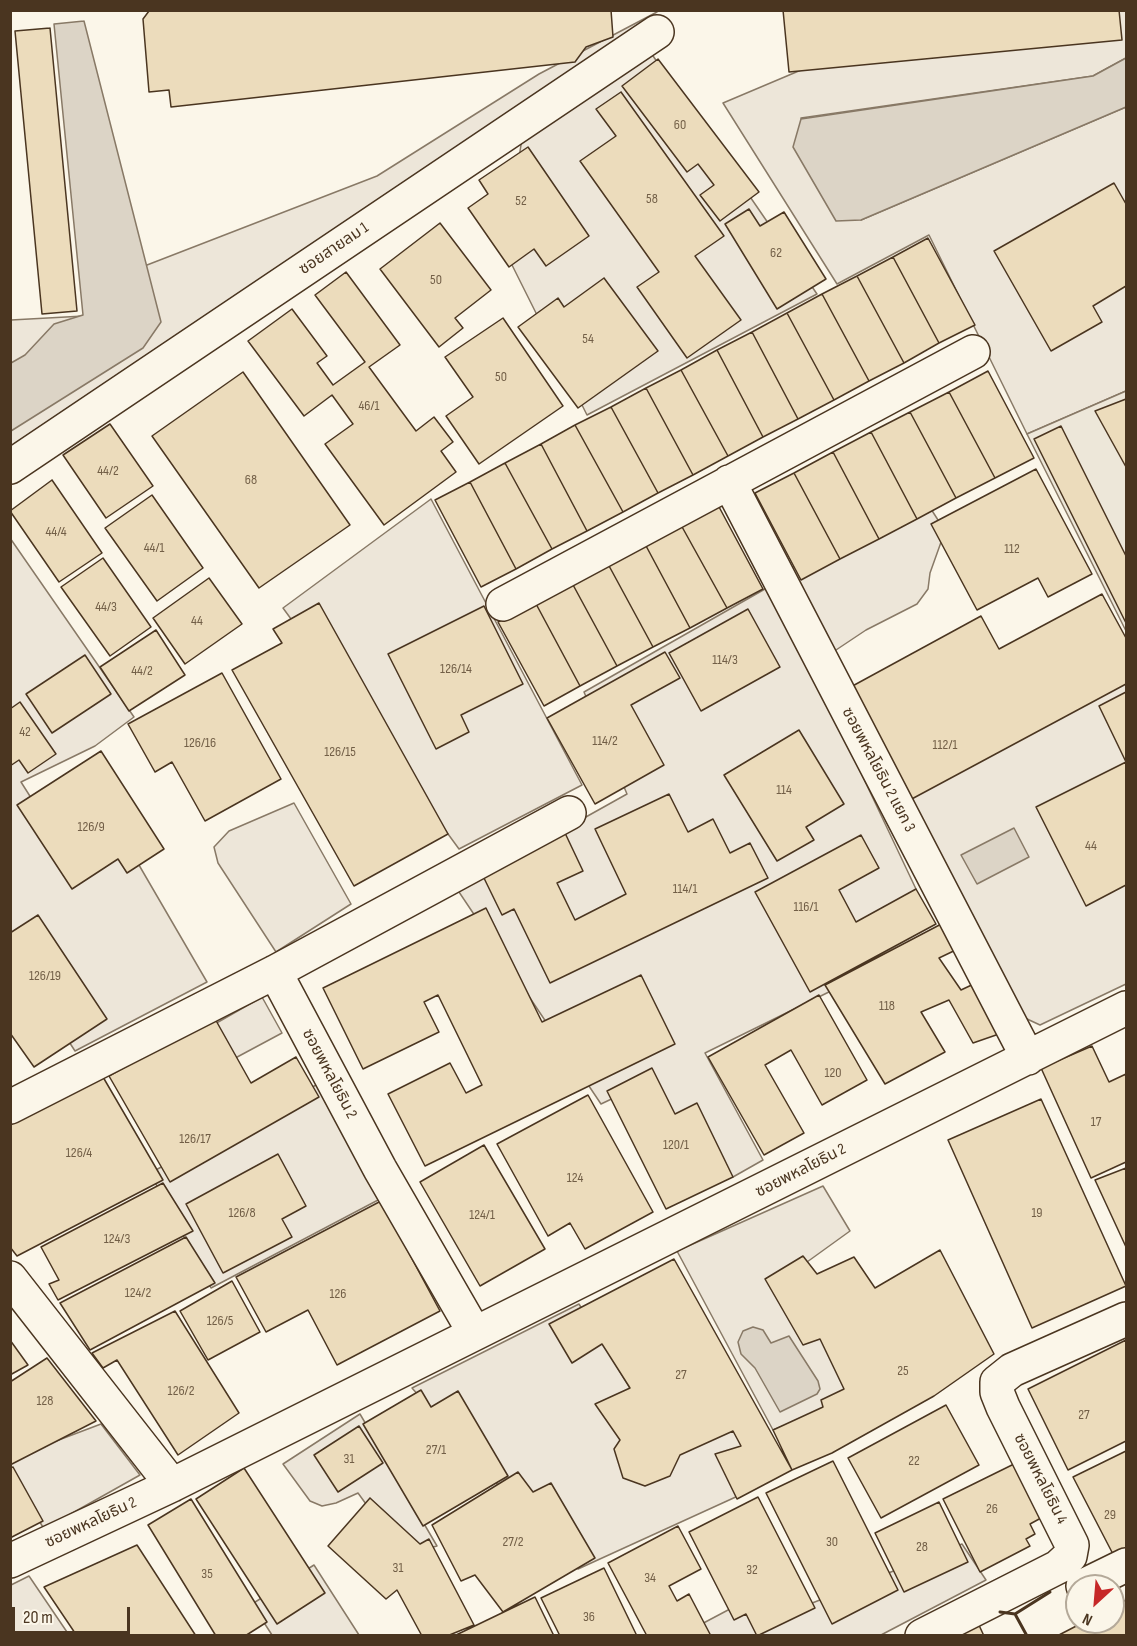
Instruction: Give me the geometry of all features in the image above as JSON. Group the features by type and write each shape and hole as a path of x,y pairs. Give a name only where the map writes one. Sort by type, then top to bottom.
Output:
{"street":[{"name":"ซอยสายลม 1","path":"10,467 657,32"},
{"path":"503,604 973,352"},
{"name":"ซอยพหลโยธิน 2 แยก 3","path":"729,482 1028,1058"},
{"path":"10,1107 275,972 569,813"},
{"name":"ซอยพหลโยธิน 2","path":"275,972 380,1169 474,1332"},
{"name":"ซอยพหลโยธิน 2","path":"10,1561 172,1485 1126,1008"},
{"path":"10,1278 172,1485"},
{"name":"ซอยพหลโยธิน 4","path":"1070,1556 1072,1545 1003,1407 997,1392 997,1382 1003,1375 1020,1366 1126,1319"},
{"path":"922,1635 1058,1567 1070,1556 1074,1574"},
{"path":"1107,1574 1126,1565"}],"shaded area":[{"path":"954,11 1126,11 1126,58 1093,76 801,118 861,220 1126,107 1126,391 1027,434 929,235 837,284 723,103 917,21"},
{"path":"657,12 11,446 11,320 84,316 147,265 377,176 539,74"},
{"path":"84,21 161,322 143,348 11,431 11,363 25,355 54,324 83,315 54,24"},
{"path":"651,53 817,294 587,415 504,249 522,139"},
{"path":"1126,58 1126,107 861,220 836,221 793,147 801,119 1093,76"},
{"path":"1126,391 1126,631 1027,434"},
{"path":"924,498 945,531 930,573 928,589 917,604 866,630 830,654 785,571"},
{"path":"431,499 582,785 459,849 283,608"},
{"path":"10,538 134,717 95,746 21,782 78,872 125,841 207,982 75,1051 11,952"},
{"path":"772,585 916,889 837,988 705,1053 763,1160 733,1177 687,1166 643,1084 601,1104 457,889 627,794 584,692"},
{"path":"1126,665 1126,984 1040,1025 1025,1018 904,791"},
{"path":"294,803 351,904 276,952 218,863 214,847 229,831"},
{"path":"1014,828 1029,857 977,884 961,855"},
{"path":"262,997 282,1033 226,1063 206,1029"},
{"path":"318,1084 380,1199 211,1288 150,1173"},
{"path":"823,1186 850,1231 789,1275 855,1397 773,1430 677,1251"},
{"path":"579,1304 630,1388 732,1419 762,1485 578,1569 506,1494 412,1388"},
{"path":"753,1327 763,1330 771,1343 789,1336 818,1381 820,1389 817,1394 780,1412 755,1368 741,1354 738,1342 743,1331"},
{"path":"360,1414 437,1546 403,1555 358,1493 336,1503 322,1506 310,1501 283,1464"},
{"path":"101,1424 140,1475 44,1529 11,1473 11,1458"},
{"path":"962,1544 986,1580 881,1635 679,1636 745,1601 764,1622"},
{"path":"314,1565 359,1635 272,1635 252,1604"},
{"path":"29,1576 69,1635 11,1635 11,1585"}],"building":[{"path":"611,10 613,37 586,47 575,62 171,107 169,90 149,92 143,19 149,11"},
{"path":"783,10 1119,10 1122,40 789,72"},
{"path":"50,28 77,311 42,314 15,31"},
{"path":"658,59 759,192 720,221 700,195 714,185 698,164 687,172 622,86"},
{"path":"621,92 724,236 695,256 741,320 687,358 637,287 659,272 580,161 616,136 596,109"},
{"path":"528,147 589,236 546,266 534,249 509,267 468,208 488,194 479,180"},
{"path":"1114,183 1126,204 1126,286 1093,306 1102,322 1051,351 994,251"},
{"path":"749,209 760,226 784,212 826,279 777,309 725,224"},
{"path":"440,223 491,290 455,318 463,328 439,347 380,269"},
{"path":"928,238 975,325 939,343 893,257"},
{"path":"893,257 939,343 904,363 857,276"},
{"path":"346,272 400,345 369,367 416,431 434,417 453,442 441,451 456,472 384,525 325,444 353,424 332,395 304,416 248,341 292,309 327,356 317,363 333,385 365,362 315,295"},
{"path":"857,276 904,363 869,381 822,294"},
{"path":"604,278 658,351 578,408 518,327 558,298 564,307"},
{"path":"822,294 869,381 834,400 787,313"},
{"path":"787,313 834,400 798,419 752,332"},
{"path":"503,318 563,406 479,464 446,416 473,397 445,357"},
{"path":"752,332 798,419 763,437 717,350"},
{"path":"717,350 763,437 728,456 681,370"},
{"path":"681,370 728,456 693,475 646,388"},
{"path":"988,371 1034,458 995,478 949,392"},
{"path":"243,372 350,525 259,588 152,436"},
{"path":"646,388 693,475 658,493 611,407"},
{"path":"949,392 995,478 956,498 910,412"},
{"path":"1126,399 1126,467 1095,411"},
{"path":"611,407 658,493 623,512 575,425"},
{"path":"910,412 956,498 917,519 871,432"},
{"path":"110,424 153,486 106,518 63,455"},
{"path":"575,425 623,512 587,531 541,444"},
{"path":"1061,426 1126,556 1126,623 1034,439"},
{"path":"871,432 917,519 879,539 833,452"},
{"path":"541,444 587,531 552,549 505,463"},
{"path":"833,452 879,539 840,559 794,473"},
{"path":"505,463 552,549 516,569 470,482"},
{"path":"1036,469 1092,574 1048,597 1038,578 977,610 931,524"},
{"path":"794,473 840,559 801,580 755,493"},
{"path":"52,480 102,553 59,582 10,511"},
{"path":"470,482 516,569 481,587 435,500"},
{"path":"152,495 203,568 157,601 105,528"},
{"path":"718,505 763,589 727,608 681,525"},
{"path":"681,525 727,608 690,628 645,544"},
{"path":"645,544 690,628 653,647 608,564"},
{"path":"103,558 151,627 110,656 61,587"},
{"path":"608,564 653,647 617,666 572,583"},
{"path":"209,578 242,624 185,664 153,618"},
{"path":"572,583 617,666 580,686 535,602"},
{"path":"1102,594 1126,638 1126,684 908,801 847,689 981,616 999,649"},
{"path":"535,602 580,686 544,706 498,622"},
{"path":"319,603 448,834 354,886 232,670 282,643 273,629"},
{"path":"484,606 523,684 461,715 469,732 436,749 388,654"},
{"path":"748,609 780,667 701,711 669,653"},
{"path":"156,630 185,675 129,711 100,667"},
{"path":"665,652 680,678 631,705 664,765 595,804 547,718"},
{"path":"85,655 111,694 52,733 26,694"},
{"path":"222,673 281,779 205,821 172,762 155,772 128,724"},
{"path":"1126,692 1126,762 1099,706"},
{"path":"20,702 56,754 28,773 19,760 10,766 10,709"},
{"path":"799,730 844,804 806,827 814,840 777,861 724,775"},
{"path":"101,751 164,849 127,873 118,859 72,889 17,805"},
{"path":"1126,762 1126,885 1086,906 1036,807"},
{"path":"669,794 688,832 713,819 730,853 750,843 768,878 550,983 514,909 502,915 482,874 565,833 583,871 557,883 575,920 626,894 595,829"},
{"path":"861,835 879,868 839,890 856,922 916,889 936,924 810,992 755,892"},
{"path":"486,908 542,1022 641,975 675,1044 425,1166 388,1094 450,1063 466,1093 482,1085 438,995 424,1002 439,1032 363,1069 323,988"},
{"path":"38,915 107,1019 34,1067 10,1033 10,933"},
{"path":"947,921 962,947 939,958 961,990 978,982 999,1034 973,1043 949,1000 921,1012 945,1052 885,1084 825,985"},
{"path":"819,995 867,1080 822,1105 791,1050 765,1065 804,1133 764,1155 708,1057"},
{"path":"214,1017 251,1083 296,1057 319,1097 170,1182 109,1076"},
{"path":"1092,1046 1109,1082 1126,1074 1126,1162 1091,1178 1041,1068"},
{"path":"652,1068 675,1114 697,1103 733,1177 666,1209 607,1091"},
{"path":"103,1077 163,1180 17,1256 10,1247 10,1125"},
{"path":"588,1095 653,1212 585,1249 570,1223 548,1236 497,1144"},
{"path":"1041,1099 1126,1286 1032,1328 948,1140"},
{"path":"484,1145 545,1249 480,1286 420,1182"},
{"path":"278,1154 306,1206 282,1219 292,1237 223,1273 186,1204"},
{"path":"1126,1168 1126,1247 1095,1180"},
{"path":"163,1183 193,1231 58,1300 49,1284 59,1280 41,1247"},
{"path":"381,1201 440,1311 337,1365 308,1310 266,1332 236,1277"},
{"path":"186,1237 215,1283 90,1350 60,1303"},
{"path":"940,1250 994,1354 934,1396 832,1453 792,1470 773,1430 823,1407 821,1400 844,1389 820,1339 803,1345 765,1279 803,1256 817,1274 854,1257 875,1288"},
{"path":"674,1259 792,1470 737,1499 715,1454 741,1446 733,1431 680,1455 670,1476 645,1486 623,1478 614,1449 620,1440 595,1404 630,1388 602,1344 572,1363 549,1324"},
{"path":"232,1281 260,1332 208,1360 180,1311"},
{"path":"175,1311 239,1413 178,1455 117,1360 103,1368 92,1353"},
{"path":"10,1340 28,1365 10,1375"},
{"path":"1126,1340 1126,1441 1068,1470 1028,1389"},
{"path":"47,1358 96,1421 10,1465 10,1382"},
{"path":"421,1390 431,1407 458,1391 508,1476 423,1526 363,1424"},
{"path":"946,1405 979,1465 881,1518 848,1458"},
{"path":"359,1426 383,1463 338,1492 314,1455"},
{"path":"1126,1451 1126,1552 1115,1558 1073,1477"},
{"path":"833,1461 898,1590 832,1624 766,1493"},
{"path":"1014,1464 1041,1518 1030,1524 1035,1534 1026,1539 1030,1546 980,1572 943,1499"},
{"path":"13,1467 43,1521 10,1538 10,1468"},
{"path":"244,1468 325,1593 277,1624 196,1499"},
{"path":"518,1472 533,1492 551,1483 595,1558 503,1612 475,1575 461,1581 432,1525"},
{"path":"758,1497 815,1608 757,1636 746,1614 734,1620 689,1532"},
{"path":"370,1498 420,1544 429,1539 474,1625 447,1636 422,1636 397,1590 386,1599 328,1546"},
{"path":"191,1499 267,1622 245,1636 216,1636 148,1525"},
{"path":"939,1502 968,1562 904,1592 875,1533"},
{"path":"678,1526 701,1569 669,1586 677,1601 689,1594 711,1636 647,1636 608,1563"},
{"path":"137,1545 196,1636 77,1636 44,1587"},
{"path":"604,1568 637,1636 560,1636 541,1598"},
{"path":"535,1597 554,1636 454,1636"},
{"path":"1125,1601 1126,1636 1057,1636 1065,1632 1065,1634 1125,1634"},
{"path":"978,1623 984,1636 954,1636"}],"wall":[{"path":"1015,1614 1050,1592"},
{"path":"1000,1612 1015,1614 1027,1636"}]}
